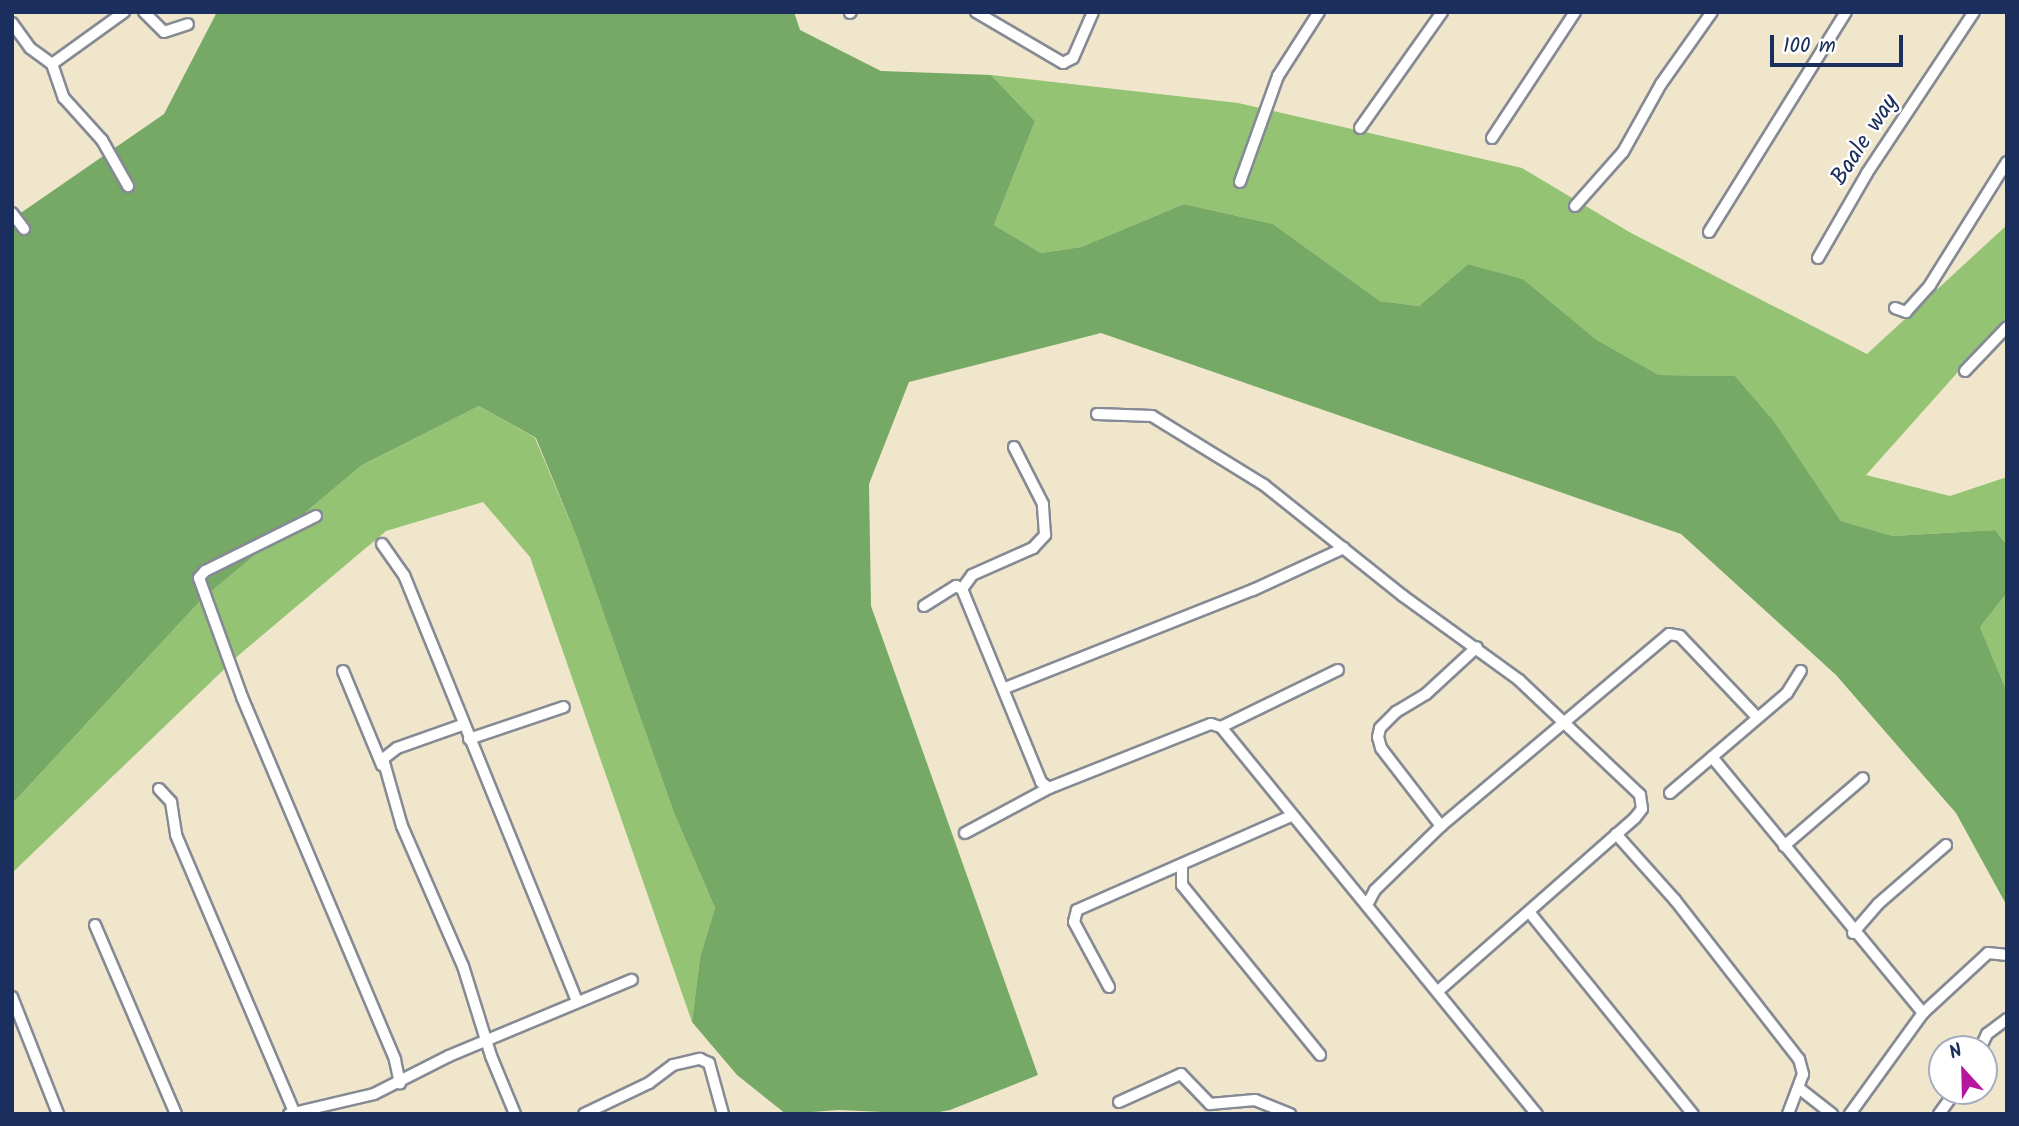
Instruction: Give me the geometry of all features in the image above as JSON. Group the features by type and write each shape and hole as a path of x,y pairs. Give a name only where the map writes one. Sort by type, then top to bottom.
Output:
{"street":[{"path":"52,64 124,12"},
{"path":"144,12 164,32 188,24"},
{"path":"976,12 1063,63 1073,58 1093,12"},
{"path":"1240,182 1278,76 1319,12"},
{"path":"1360,128 1442,12"},
{"path":"1492,138 1574,12"},
{"path":"1575,206 1623,152 1661,84 1712,12"},
{"path":"1709,232 1846,12"},
{"name":"Baale way","path":"1818,258 1873,163 1974,12"},
{"path":"12,23 30,48 52,64 64,98 102,140 128,186"},
{"path":"1895,308 1906,312 1930,285 2007,162"},
{"path":"12,213 24,229"},
{"path":"1965,371 2007,327"},
{"path":"1097,414 1152,416 1254,478 1477,647 1563,720 1643,802 1635,818 1438,991"},
{"path":"962,589 972,575 1034,548 1045,535 1047,516 1014,447"},
{"path":"316,516 205,571 199,578 242,697 395,1060 400,1083"},
{"path":"382,544 404,575 462,725 578,1002"},
{"path":"1005,688 1253,590 1344,548"},
{"path":"924,607 956,586 962,589 1005,688 1041,782 1049,788"},
{"path":"1367,905 1375,890 1441,826 1664,636 1675,634 1757,717"},
{"path":"1441,826 1381,748 1378,737 1380,728 1396,712 1426,694 1477,647"},
{"path":"1221,727 1338,670"},
{"path":"343,671 386,773 515,1114"},
{"path":"1670,793 1787,693 1801,671"},
{"path":"469,739 564,707"},
{"path":"965,833 1049,788 1211,724 1221,727 1291,817 1367,905 1537,1114"},
{"path":"386,773 385,753 462,725"},
{"path":"1712,757 1853,933 1923,1013"},
{"path":"1784,846 1863,778"},
{"path":"159,789 172,802 176,835 293,1113 374,1094 487,1040 632,980"},
{"path":"1109,987 1074,922 1077,910 1291,817"},
{"path":"1616,834 1675,900 1799,1059 1800,1089 1788,1114"},
{"path":"1853,933 1878,904 1946,845"},
{"path":"1182,865 1182,885 1320,1055"},
{"path":"1530,913 1693,1114"},
{"path":"95,925 176,1114"},
{"path":"1850,1114 1923,1013 1988,953 2007,955"},
{"path":"12,997 58,1114"},
{"path":"1987,1035 2007,1019"},
{"path":"584,1114 649,1083 673,1065 700,1059 709,1063 723,1114"},
{"path":"1119,1102 1181,1074 1210,1104 1255,1100 1290,1114"},
{"path":"1800,1089 1832,1114"}],"green space":[{"path":"217,12 794,12 800,30 881,71 991,75 1035,121 994,225 1041,253 1081,247 1184,204 1273,224 1380,301 1419,306 1468,264 1523,279 1597,340 1659,375 1735,376 1774,421 1841,521 1893,536 1995,530 2007,545 2007,593 1980,627 2007,692 2007,906 1956,813 1836,675 1681,534 1101,333 909,382 869,484 871,606 1038,1075 950,1110 929,1114 838,1110 786,1114 737,1075 692,1022 700,957 715,908 674,813 577,538 536,438 479,406 362,465 201,600 12,804 12,219 164,114"},
{"path":"991,75 1238,103 1522,168 1631,233 1867,354 2007,225 2007,317 1866,475 1950,496 2007,477 2007,545 1995,530 1893,536 1841,521 1774,421 1735,376 1659,375 1597,340 1523,279 1468,264 1419,306 1380,301 1273,224 1184,204 1081,247 1041,253 994,225 1035,121"},
{"path":"479,406 535,438 577,538 674,813 715,908 700,957 692,1022 530,557 483,502 386,531 240,654 12,873 12,804 201,600 362,465"},
{"path":"2007,593 2007,692 1980,627"}]}
